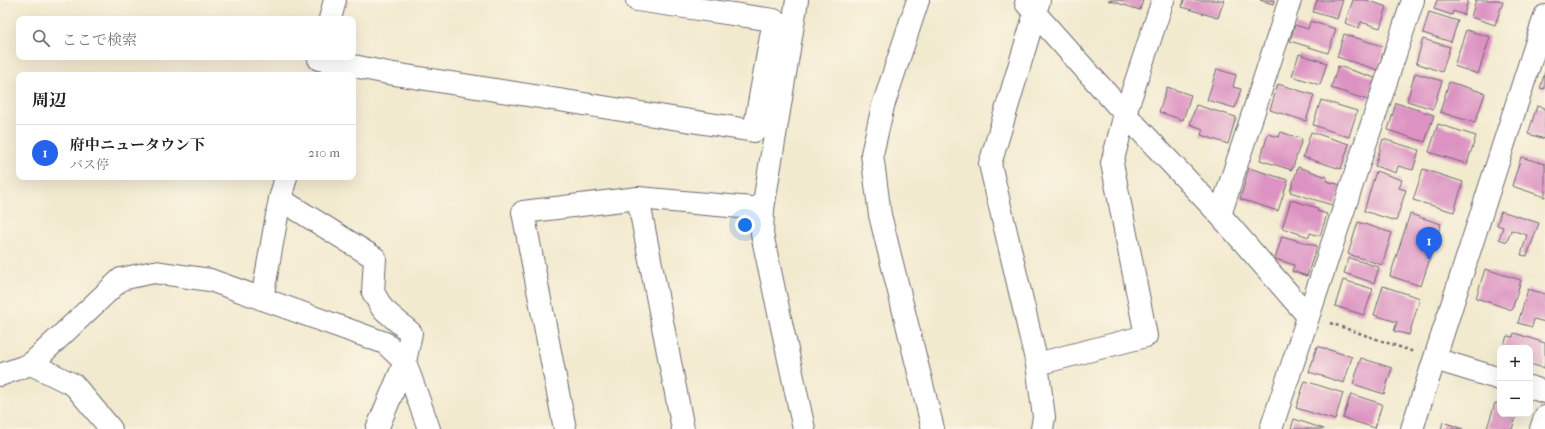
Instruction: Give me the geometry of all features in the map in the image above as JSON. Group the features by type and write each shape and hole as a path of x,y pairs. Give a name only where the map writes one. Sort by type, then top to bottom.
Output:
{"street":[{"path":"331,16 335,0"},
{"path":"318,64 388,73 754,131 774,20 637,0"},
{"path":"797,0 763,209 762,234 804,429"},
{"path":"918,0 883,106 872,154 880,215 933,429"},
{"path":"1037,364 1146,336 1112,163 1125,114 1163,0"},
{"path":"1220,215 1290,0"},
{"path":"1272,429 1413,0"},
{"path":"1032,4 1125,114 1220,215 1308,316"},
{"path":"1032,4 990,164 1037,364 1044,417 1042,429"},
{"path":"1412,429 1545,16"},
{"path":"262,299 280,199 285,180"},
{"path":"565,429 523,212 638,198 763,209"},
{"path":"638,198 682,429"},
{"path":"280,199 375,258 373,292 382,308 410,333 405,362 377,429"},
{"path":"0,376 31,364 121,279 154,272 210,280 385,343 405,362 429,429"},
{"path":"1435,359 1497,378"},
{"path":"31,364 74,385 111,429"},
{"path":"1533,389 1545,392"},
{"path":"1541,429 1545,417"}],"path":[{"path":"1308,316 1435,359"}],"building":[{"path":"1108,0 1143,0 1140,10"},
{"path":"1184,0 1224,0 1218,18 1182,7"},
{"path":"1260,0 1274,0 1273,4"},
{"path":"1317,0 1343,0 1337,19 1313,12"},
{"path":"1353,0 1366,0 1387,7 1380,28 1361,22 1359,28 1345,23"},
{"path":"1437,0 1468,0 1464,15 1453,11 1452,15 1434,9"},
{"path":"1476,0 1498,0 1503,2 1495,25 1471,17"},
{"path":"1429,12 1458,21 1451,42 1423,33"},
{"path":"1310,21 1336,29 1328,53 1290,41 1295,25 1308,29"},
{"path":"1466,30 1490,37 1478,74 1454,66"},
{"path":"1344,34 1385,47 1378,70 1337,57"},
{"path":"1423,39 1450,47 1442,72 1416,63"},
{"path":"1299,54 1327,63 1320,85 1292,76"},
{"path":"1338,66 1375,78 1368,100 1331,88"},
{"path":"1217,69 1236,75 1233,87 1241,89 1235,108 1207,100"},
{"path":"1545,72 1545,89 1540,88"},
{"path":"1415,73 1442,81 1433,109 1407,101"},
{"path":"1449,82 1485,93 1475,123 1440,112"},
{"path":"1278,84 1314,95 1306,121 1270,110"},
{"path":"1167,87 1191,95 1183,120 1159,112"},
{"path":"1321,100 1357,111 1349,137 1313,125"},
{"path":"1396,103 1434,115 1425,142 1388,130"},
{"path":"1196,105 1236,117 1228,144 1201,135 1203,129 1190,124"},
{"path":"1537,106 1545,108 1545,139 1528,134"},
{"path":"1438,124 1476,136 1467,164 1429,152"},
{"path":"1281,132 1302,139 1292,170 1260,160 1268,134 1279,137"},
{"path":"1311,132 1349,144 1341,169 1303,157"},
{"path":"1383,139 1419,150 1413,170 1398,166 1396,173 1375,166"},
{"path":"1521,157 1545,164 1545,197 1512,186"},
{"path":"1298,167 1327,177 1326,181 1341,185 1335,206 1290,192"},
{"path":"1249,168 1288,180 1278,211 1240,199"},
{"path":"1423,169 1463,182 1454,212 1413,200"},
{"path":"1376,171 1402,180 1399,188 1406,190 1396,221 1364,211"},
{"path":"1291,200 1318,208 1317,211 1327,214 1320,236 1310,233 1309,237 1282,228"},
{"path":"1501,211 1539,223 1527,256 1521,255 1527,235 1511,230 1507,242 1499,239 1503,227 1497,225"},
{"path":"1410,214 1441,224 1421,286 1390,276"},
{"path":"1358,222 1392,233 1382,265 1348,254"},
{"path":"1282,236 1317,246 1307,276 1292,271 1294,265 1275,259"},
{"path":"1349,258 1379,267 1374,283 1344,273"},
{"path":"1485,269 1521,280 1512,310 1476,298"},
{"path":"1343,280 1373,289 1364,315 1335,306"},
{"path":"1383,286 1420,298 1409,335 1394,331 1397,322 1374,315"},
{"path":"1528,289 1545,294 1545,322 1534,319 1532,327 1518,323"},
{"path":"1514,333 1545,343 1544,368 1533,365 1533,345 1504,345 1507,336 1513,337"},
{"path":"1317,346 1352,357 1344,383 1309,372"},
{"path":"1361,358 1392,368 1384,394 1353,384"},
{"path":"1305,381 1343,393 1335,420 1296,408"},
{"path":"1351,394 1382,404 1375,428 1343,418"},
{"path":"1495,403 1497,403 1497,417 1516,417 1512,429 1487,428"},
{"path":"1294,419 1324,429 1291,429"},
{"path":"1443,422 1463,429 1441,429"}],"place":[{"name":"府中ニュータウン下","path":"1429,260"}]}
